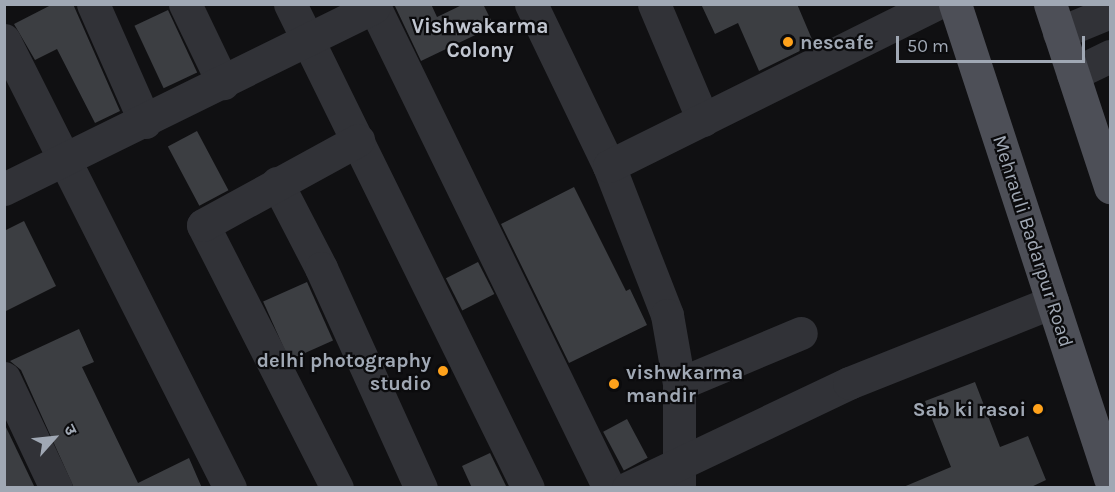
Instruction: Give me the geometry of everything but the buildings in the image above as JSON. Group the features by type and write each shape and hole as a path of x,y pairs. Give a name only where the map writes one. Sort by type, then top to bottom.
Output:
{"main road":[{"name":"Mehrauli Badarpur Road","path":"955,4 1110,478"},
{"path":"1054,19 1110,187"}],"street":[{"path":"93,4 145,122"},
{"path":"185,4 223,83"},
{"path":"290,4 528,488"},
{"path":"531,4 609,166 658,287 679,384 678,474"},
{"path":"654,4 703,120"},
{"path":"609,166 936,4"},
{"path":"4,189 69,160 307,42 374,6 609,488"},
{"path":"1054,19 1110,12"},
{"path":"4,40 69,160 230,488"},
{"path":"1073,74 1110,56"},
{"path":"337,488 203,227 204,222 358,140"},
{"path":"277,183 321,268 421,488"},
{"path":"627,488 678,474 849,383 1053,302"},
{"path":"679,384 801,333"},
{"path":"4,378 56,488"}],"place":[{"name":"nescafe","path":"788,42"},
{"name":"delhi photography studio","path":"443,371"},
{"name":"vishwkarma mandir","path":"614,384"},
{"name":"Sab ki rasoi","path":"1038,409"}],"district":[{"name":"Vishwakarma Colony","path":"480,38"}]}
